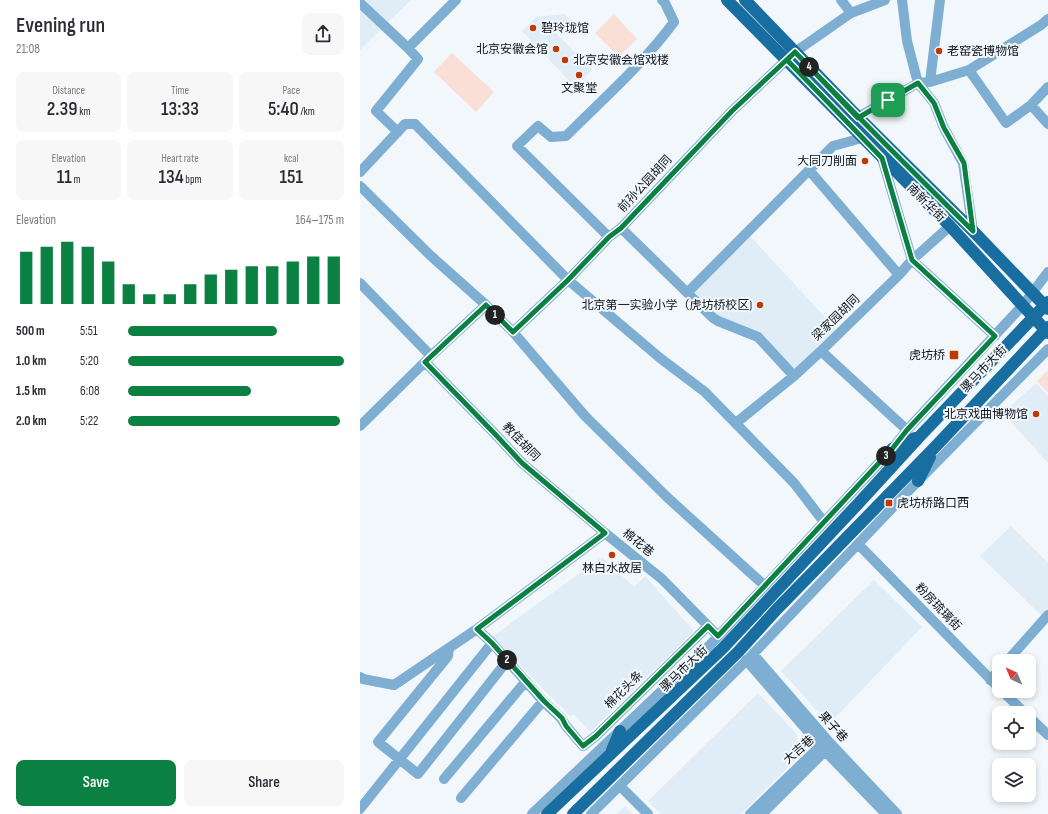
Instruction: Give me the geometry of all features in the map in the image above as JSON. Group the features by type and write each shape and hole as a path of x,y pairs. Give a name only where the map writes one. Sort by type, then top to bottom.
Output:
{"main road":[{"name":"南新华街","path":"727,0 791,56 858,118 973,231 1032,292 1047,305"},
{"name":"南新华街","path":"745,0 862,138 950,226 1047,330"},
{"name":"骡马市大街","path":"547,814 706,663 776,591 1034,316 1047,305"},
{"name":"骡马市大街","path":"573,814 739,651 777,609 1047,330"},
{"path":"892,449 921,435"},
{"path":"918,481 937,445"},
{"path":"684,669 706,663"},
{"path":"610,754 620,731"}],"street":[{"path":"408,48 456,0"},
{"path":"609,237 517,146 538,126 551,137 566,136 659,42 674,22 662,0"},
{"path":"841,0 851,13"},
{"name":"前孙公园胡同","path":"513,332 568,280 609,237 621,228 732,111 791,56 851,13 885,0"},
{"path":"902,0 907,41 918,83 934,103 944,128 964,163 973,231"},
{"path":"930,82 940,0"},
{"path":"360,3 418,59 376,111 398,132"},
{"path":"858,118 918,83 930,82 969,70 1046,25"},
{"path":"969,70 1006,123 1031,105 1048,87"},
{"path":"1031,105 1048,124"},
{"path":"360,172 405,124 415,124 568,280 660,358 705,392 794,483 824,522"},
{"path":"688,292 833,146 862,138"},
{"path":"882,158 912,260 995,336"},
{"path":"809,170 899,275"},
{"path":"360,186 431,256 486,305 513,332 585,416 668,498 765,586"},
{"name":"梁家园胡同","path":"736,423 794,376 899,275 912,260 950,226"},
{"path":"621,228 712,317 718,321 758,337 794,376"},
{"name":"骡马市大街","path":"532,814 718,636 995,336 1023,305 1048,272"},
{"name":"教佳胡同","path":"360,283 522,463 605,533"},
{"path":"360,426 428,359 486,305"},
{"path":"591,814 749,657 918,481 1048,350"},
{"path":"821,351 907,430"},
{"name":"棉花巷","path":"360,677 363,679 394,685 477,629 605,533 662,579 718,636"},
{"name":"粉房琉璃街","path":"858,544 990,680"},
{"path":"1013,654 1048,615"},
{"name":"棉花头条","path":"544,701 562,718 566,726 583,746 596,736 708,626"},
{"path":"461,798 544,701 492,643 477,629"},
{"path":"360,809 492,643"},
{"path":"449,648 448,656 378,742 418,774 507,661"},
{"name":"果子巷","path":"749,657 886,814"},
{"path":"444,779 526,681"},
{"path":"1009,698 1018,706"},
{"path":"1036,724 1048,735"},
{"name":"果子巷","path":"826,747 897,814"},
{"name":"大吉巷","path":"750,814 826,747"},
{"name":"大吉巷","path":"762,814 826,747"},
{"path":"620,786 648,814"}],"shaded area":[{"path":"360,0 411,0 360,50"},
{"name":"北京安徽会馆","path":"565,14 570,20 556,33 592,70 575,87 522,31 536,17"},
{"path":"614,14 637,39 619,57 595,33"},
{"path":"452,53 494,92 476,112 434,72"},
{"name":"北京第一实验小学（虎坊桥校区)","path":"749,235 838,331 795,373 760,336 721,318 693,291"},
{"path":"1048,370 1048,393 1037,381"},
{"path":"1036,383 1048,396 1048,463 1003,413"},
{"path":"1011,526 1048,563 1048,611 1043,617 980,556"},
{"path":"602,557 634,587 645,576 694,631 590,732 574,714 570,716 492,637"},
{"path":"874,580 922,627 835,718 822,716 781,671"},
{"path":"758,693 797,734 799,756 741,814 661,814 648,801"},
{"path":"625,806 633,814 617,814"}],"place":[{"name":"碧玲珑馆","path":"533,28"},
{"name":"北京安徽会馆","path":"556,49"},
{"name":"老窑瓷博物馆","path":"939,51"},
{"name":"北京安徽会馆戏楼","path":"565,60"},
{"name":"文聚堂","path":"579,75"},
{"name":"大同刀削面","path":"865,161"},
{"name":"北京第一实验小学（虎坊桥校区)","path":"760,305"},
{"name":"虎坊桥","path":"954,355"},
{"name":"北京戏曲博物馆","path":"1036,414"},
{"name":"虎坊桥路口西","path":"889,503"},
{"name":"林白水故居","path":"612,555"}],"route":[{"path":"888,100 858,118 795,52 732,111 621,228 609,237 568,280 513,332 486,305 425,362 522,463 605,533 477,629 492,643 544,701 562,718 566,726 583,746 596,736 708,626 718,636 995,336 912,260 882,158 787,60 795,52 826,84 858,118 973,231 964,163 944,128 934,103 918,83 888,100"}]}
